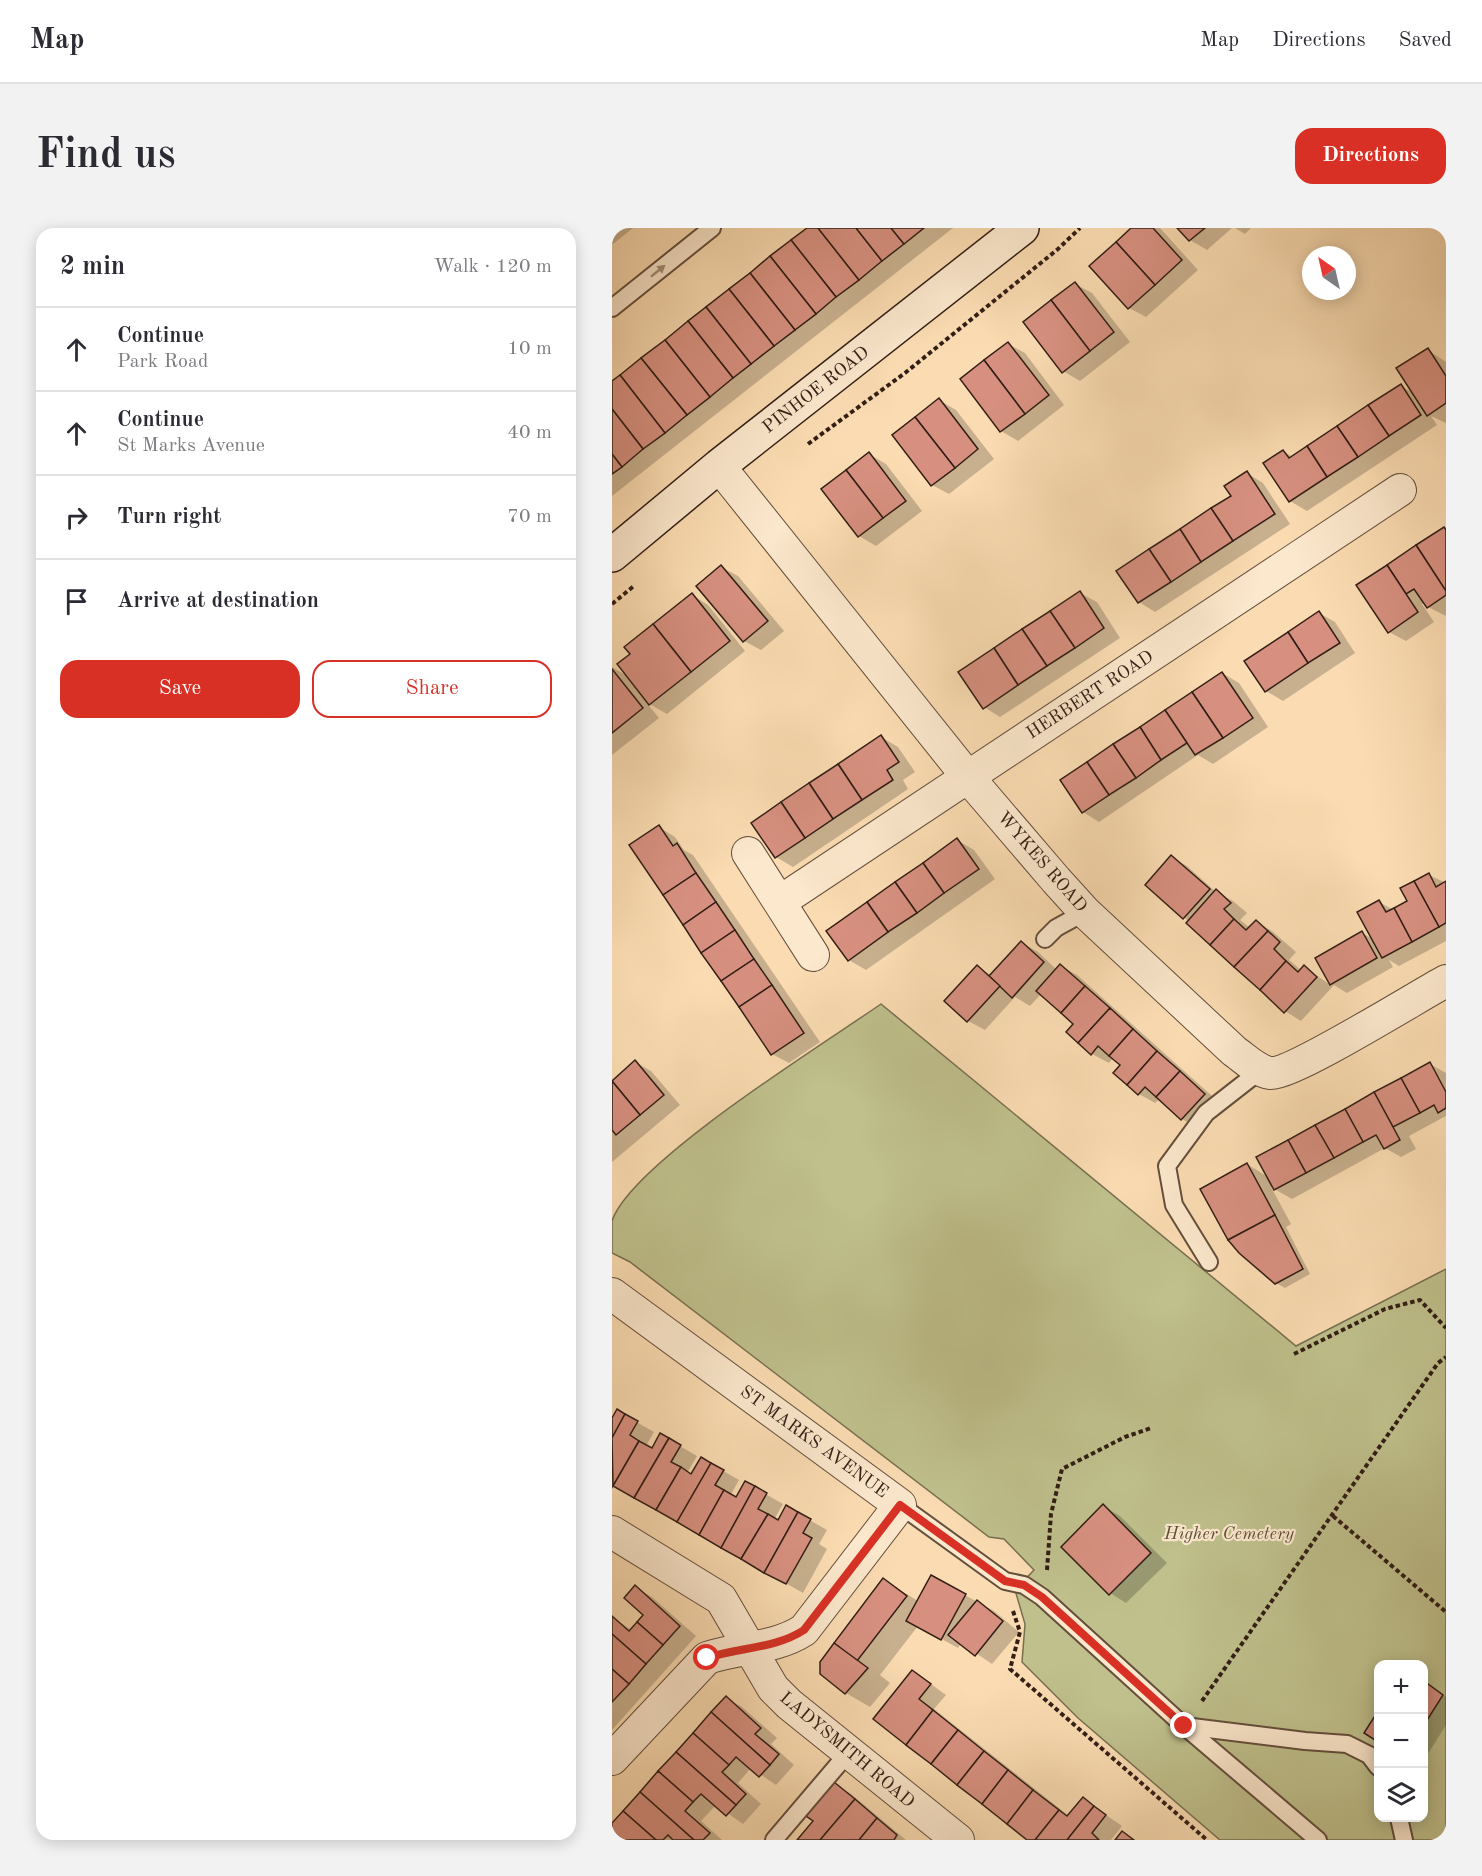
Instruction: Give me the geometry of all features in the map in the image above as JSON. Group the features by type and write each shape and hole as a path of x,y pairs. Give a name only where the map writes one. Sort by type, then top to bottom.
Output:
{"main road":[{"name":"PINHOE ROAD","path":"612,555 719,466 1021,228"}],"street":[{"name":"WYKES ROAD","path":"719,466 967,777 1085,912 1234,1051 1261,1070"},
{"name":"HERBERT ROAD","path":"781,901 1400,490"},
{"path":"748,852 813,955"},
{"path":"1261,1070 1271,1073 1284,1070 1313,1057 1446,981"},
{"name":"ST MARKS AVENUE","path":"612,1294 900,1505 804,1630 790,1639 768,1646 750,1647 707,1658 612,1759"},
{"name":"LADYSMITH ROAD","path":"612,1532 721,1599 773,1688 848,1753 958,1840"}],"lane":[{"path":"612,308 712,228"},
{"path":"1045,939 1056,928 1085,912"},
{"path":"1209,1262 1174,1205 1167,1166 1206,1113 1261,1070"},
{"path":"900,1505 1005,1581 1024,1585 1042,1597 1184,1726 1318,1840"},
{"path":"1184,1726 1305,1741 1347,1743 1369,1755 1374,1762"},
{"path":"774,1840 848,1753"},
{"path":"1400,1822 1404,1840"}],"path":[{"path":"799,451 905,373 1058,249 1080,228"},
{"path":"612,604 638,582"},
{"path":"1294,1354 1385,1309 1420,1300 1446,1328"},
{"path":"1184,1726 1438,1363 1446,1357"},
{"path":"1042,1597 1049,1557 1051,1514 1062,1469 1125,1437 1151,1428"},
{"path":"1333,1516 1446,1612"},
{"path":"1005,1581 1020,1632 1010,1669 1207,1840"}],"green space":[{"name":"Higher Cemetery","path":"881,1004 1296,1346 1446,1269 1446,1840 1220,1840 1078,1718 1022,1662 1025,1624 1015,1590 1034,1570 1004,1539 989,1537 630,1262 612,1253 612,1221 627,1197 654,1168 691,1137 776,1075"}],"building":[{"path":"807,228 818,228 859,280 836,297 791,240"},
{"path":"818,228 856,228 882,261 859,280"},
{"path":"856,228 891,228 904,244 882,261"},
{"path":"891,228 924,228 904,244"},
{"path":"1131,228 1153,228 1182,260 1155,285 1116,242"},
{"path":"1177,228 1205,228 1189,241"},
{"path":"791,240 836,297 816,314 770,256"},
{"path":"1116,242 1155,285 1128,309 1089,266"},
{"path":"770,256 816,314 795,330 750,273"},
{"path":"750,273 795,330 774,346 729,289"},
{"path":"1075,282 1114,332 1090,351 1051,300"},
{"path":"729,289 774,346 751,364 706,307"},
{"path":"1051,300 1090,351 1062,373 1023,322"},
{"path":"706,307 751,364 733,378 688,321"},
{"path":"688,321 733,378 710,397 665,340"},
{"path":"665,340 710,397 687,415 641,358"},
{"path":"1008,342 1049,395 1025,414 984,360"},
{"path":"1428,348 1446,376 1446,403 1427,416 1396,368"},
{"path":"641,358 687,415 665,433 620,375"},
{"path":"984,360 1025,414 1000,432 960,379"},
{"path":"620,375 665,433 643,449 612,409 612,381"},
{"path":"1401,384 1421,415 1389,436 1368,405"},
{"path":"939,398 978,449 955,468 915,417"},
{"path":"1368,405 1389,436 1358,457 1337,426"},
{"path":"612,409 643,449 622,467 612,454"},
{"path":"915,417 955,468 931,486 892,435"},
{"path":"1337,426 1358,457 1327,477 1307,446"},
{"path":"1307,446 1327,477 1289,502 1263,463 1283,450 1289,458"},
{"path":"869,452 906,501 883,518 846,470"},
{"path":"612,454 622,467 612,474"},
{"path":"846,470 883,518 858,537 821,489"},
{"path":"1247,471 1275,514 1233,541 1211,508 1231,496 1224,486"},
{"path":"1211,508 1233,541 1201,562 1180,529"},
{"path":"1444,527 1446,530 1446,591 1416,545"},
{"path":"1180,529 1201,562 1171,582 1149,549"},
{"path":"1416,545 1446,591 1446,595 1427,608 1414,589 1406,594 1387,565"},
{"path":"1149,549 1171,582 1138,603 1116,571"},
{"path":"721,565 768,621 743,642 696,586"},
{"path":"1387,565 1418,612 1388,633 1356,585"},
{"path":"1080,591 1104,628 1075,648 1050,611"},
{"path":"692,593 730,641 691,672 653,624"},
{"path":"1050,611 1075,648 1047,666 1022,629"},
{"path":"1319,611 1340,643 1308,663 1288,632"},
{"path":"653,624 691,672 649,705 617,664 630,654 624,647"},
{"path":"1022,629 1047,666 1018,685 994,648"},
{"path":"1288,632 1308,663 1265,692 1244,661"},
{"path":"994,648 1018,685 983,709 958,672"},
{"path":"612,669 643,708 612,733"},
{"path":"1222,672 1253,718 1223,738 1192,692"},
{"path":"1192,692 1223,738 1195,755 1165,710"},
{"path":"1165,710 1187,743 1161,760 1140,727"},
{"path":"1140,727 1161,760 1136,778 1113,744"},
{"path":"881,735 899,762 887,770 893,780 862,800 838,764"},
{"path":"1113,744 1136,778 1109,795 1087,762"},
{"path":"1087,762 1109,795 1082,813 1060,780"},
{"path":"838,764 862,800 833,819 809,783"},
{"path":"809,783 833,819 805,838 781,802"},
{"path":"781,802 805,838 775,858 751,823"},
{"path":"659,825 673,846 677,843 696,873 663,895 629,845"},
{"path":"957,838 979,869 944,893 923,863"},
{"path":"1171,855 1210,889 1183,919 1145,885"},
{"path":"923,863 944,893 917,913 895,882"},
{"path":"696,873 716,902 683,925 663,895"},
{"path":"1429,873 1436,887 1446,881 1446,923 1439,927 1414,881"},
{"path":"1414,881 1439,927 1412,942 1394,908 1407,901 1400,888"},
{"path":"895,882 917,913 888,932 867,902"},
{"path":"1216,889 1231,903 1224,909 1234,919 1210,945 1186,923"},
{"path":"1379,900 1386,912 1394,908 1412,942 1382,958 1357,912"},
{"path":"716,902 735,930 701,953 683,925"},
{"path":"867,902 888,932 848,961 826,931"},
{"path":"1234,919 1246,930 1256,920 1268,931 1234,967 1210,945"},
{"path":"735,930 754,959 721,981 701,953"},
{"path":"1268,931 1280,942 1274,949 1286,961 1260,990 1234,967"},
{"path":"1362,931 1377,958 1330,985 1315,958"},
{"path":"1021,941 1044,962 1012,998 989,976"},
{"path":"754,959 772,985 739,1007 721,981"},
{"path":"1286,961 1298,972 1304,965 1317,977 1284,1013 1260,990"},
{"path":"1060,964 1085,986 1061,1013 1036,991"},
{"path":"977,965 1000,986 967,1022 944,1001"},
{"path":"772,985 804,1033 771,1055 739,1007"},
{"path":"1085,986 1110,1008 1078,1043 1066,1032 1073,1024 1061,1013"},
{"path":"1110,1008 1133,1029 1109,1056 1098,1046 1091,1055 1078,1043"},
{"path":"1133,1029 1157,1051 1127,1085 1113,1073 1120,1065 1109,1056"},
{"path":"1157,1051 1180,1071 1156,1097 1145,1087 1138,1095 1127,1085"},
{"path":"635,1060 664,1095 640,1115 612,1081"},
{"path":"1430,1062 1446,1092 1446,1108 1438,1113 1434,1105 1420,1113 1401,1078"},
{"path":"1180,1071 1205,1094 1181,1120 1156,1097"},
{"path":"1401,1078 1420,1113 1393,1127 1374,1092"},
{"path":"612,1081 640,1115 616,1135 612,1130"},
{"path":"1374,1092 1400,1140 1384,1149 1376,1135 1363,1142 1345,1109"},
{"path":"1345,1109 1363,1142 1334,1158 1315,1125"},
{"path":"1315,1125 1334,1158 1306,1173 1288,1140"},
{"path":"1288,1140 1306,1173 1274,1190 1256,1157"},
{"path":"1247,1163 1275,1215 1228,1240 1200,1189"},
{"path":"1275,1215 1303,1269 1275,1284 1239,1253 1228,1240"},
{"path":"617,1409 625,1414 612,1438 612,1418"},
{"path":"625,1414 638,1421 630,1435 639,1441 613,1486 612,1438"},
{"path":"660,1433 669,1438 634,1498 613,1486 639,1441 652,1448"},
{"path":"669,1438 681,1445 671,1462 681,1467 656,1510 634,1498"},
{"path":"701,1457 711,1463 677,1522 656,1510 681,1467 691,1474"},
{"path":"711,1463 724,1470 715,1485 724,1490 699,1535 677,1522"},
{"path":"745,1481 755,1486 721,1548 699,1535 724,1490 736,1497"},
{"path":"755,1486 767,1493 758,1509 768,1514 741,1559 721,1548"},
{"path":"1103,1504 1151,1553 1109,1595 1061,1547"},
{"path":"786,1505 798,1512 764,1573 741,1559 768,1514 778,1520"},
{"path":"798,1512 811,1519 803,1533 812,1538 786,1584 764,1573"},
{"path":"931,1575 966,1594 941,1640 906,1621"},
{"path":"883,1578 907,1596 857,1661 834,1643"},
{"path":"635,1585 680,1626 663,1645 637,1622 643,1615 624,1598"},
{"path":"977,1600 1003,1621 975,1656 948,1635"},
{"path":"612,1616 629,1631 637,1622 663,1645 646,1664 612,1634"},
{"path":"612,1634 646,1664 629,1684 612,1669"},
{"path":"834,1643 868,1668 845,1694 820,1674 820,1662"},
{"path":"612,1669 629,1684 612,1702"},
{"path":"912,1670 931,1684 919,1699 933,1710 906,1745 873,1719"},
{"path":"1428,1684 1443,1695 1428,1719"},
{"path":"726,1696 761,1728 755,1734 779,1754 770,1765 711,1712"},
{"path":"933,1710 958,1730 931,1764 906,1745"},
{"path":"711,1712 770,1765 759,1777 736,1757 729,1765 693,1733"},
{"path":"1374,1717 1374,1739 1364,1733"},
{"path":"958,1730 984,1751 957,1785 931,1764"},
{"path":"693,1733 729,1765 722,1772 746,1794 736,1805 676,1752"},
{"path":"984,1751 1008,1770 982,1804 957,1785"},
{"path":"676,1752 736,1805 726,1816 701,1794 693,1802 658,1771"},
{"path":"1008,1770 1033,1790 1007,1824 982,1804"},
{"path":"658,1771 693,1802 685,1811 710,1833 703,1840 694,1840 640,1792"},
{"path":"834,1782 855,1799 820,1840 797,1840 813,1821 806,1816"},
{"path":"1033,1790 1059,1810 1035,1840 1027,1840 1007,1824"},
{"path":"640,1792 694,1840 673,1840 668,1835 663,1840 656,1840 623,1811"},
{"path":"1083,1797 1094,1806 1067,1840 1035,1840 1059,1810 1067,1816"},
{"path":"855,1799 877,1818 859,1840 820,1840"},
{"path":"1094,1806 1106,1815 1092,1833 1099,1840 1067,1840"},
{"path":"623,1811 656,1840 617,1840 612,1835 612,1823"},
{"path":"877,1818 897,1835 894,1840 859,1840"},
{"path":"1122,1831 1134,1840 1115,1840"}],"route":[{"path":"707,1658 727,1651 768,1646 790,1639 804,1630 900,1505 1005,1581 1024,1585 1042,1597 1184,1726"}]}
